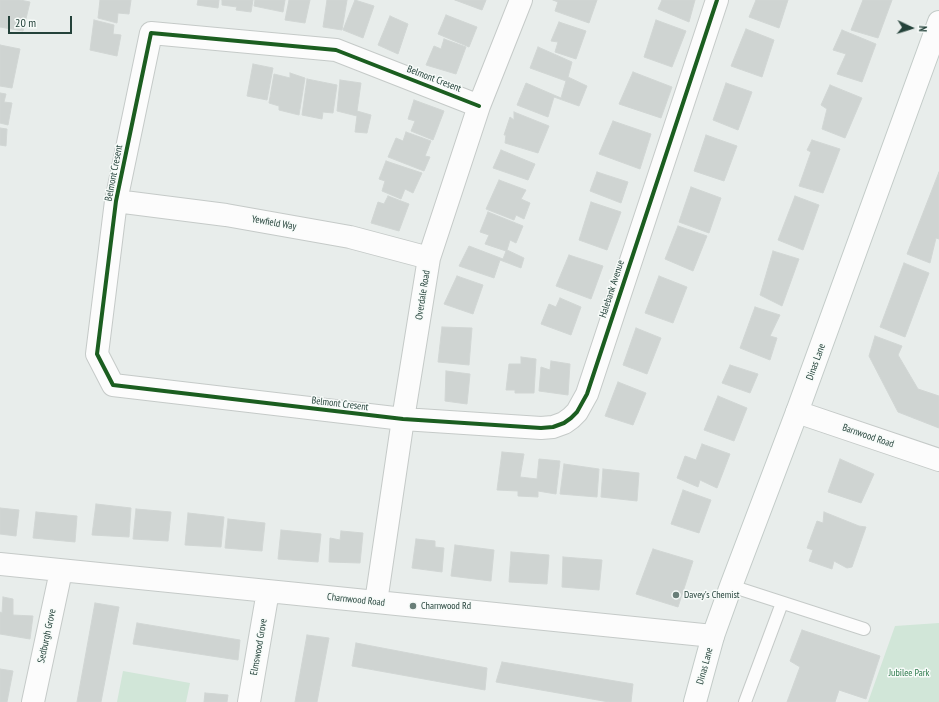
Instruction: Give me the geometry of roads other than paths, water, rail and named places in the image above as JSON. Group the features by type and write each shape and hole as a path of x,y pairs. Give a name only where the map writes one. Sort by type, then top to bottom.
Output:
{"street":[{"name":"Overdale Road","path":"376,602 429,258 479,106 521,0"},
{"name":"Halebank Avenue","path":"403,419 541,428 553,427 564,423 577,412 586,394 717,0"},
{"name":"Dinas Lane","path":"695,702 713,636 797,412 939,22"},
{"name":"Belmont Cresent","path":"403,419 113,385 97,354 116,201 151,33 336,50 479,106"},
{"name":"Yewfield Way","path":"116,201 226,215 350,237 429,258"},
{"name":"Barnwood Road","path":"797,412 939,460"},
{"name":"Charnwood Road","path":"0,564 713,636"},
{"name":"Sedburgh Grove","path":"33,702 61,571"},
{"name":"Elmswood Grove","path":"249,702 268,591"}],"lane":[{"path":"731,586 864,629"},
{"path":"745,702 782,603"}],"place":[{"name":"Davey's Chemist","path":"676,595"},
{"name":"Charnwood Rd","path":"413,606"}],"park label":[{"name":"Jubilee Park","path":"909,673"}]}
